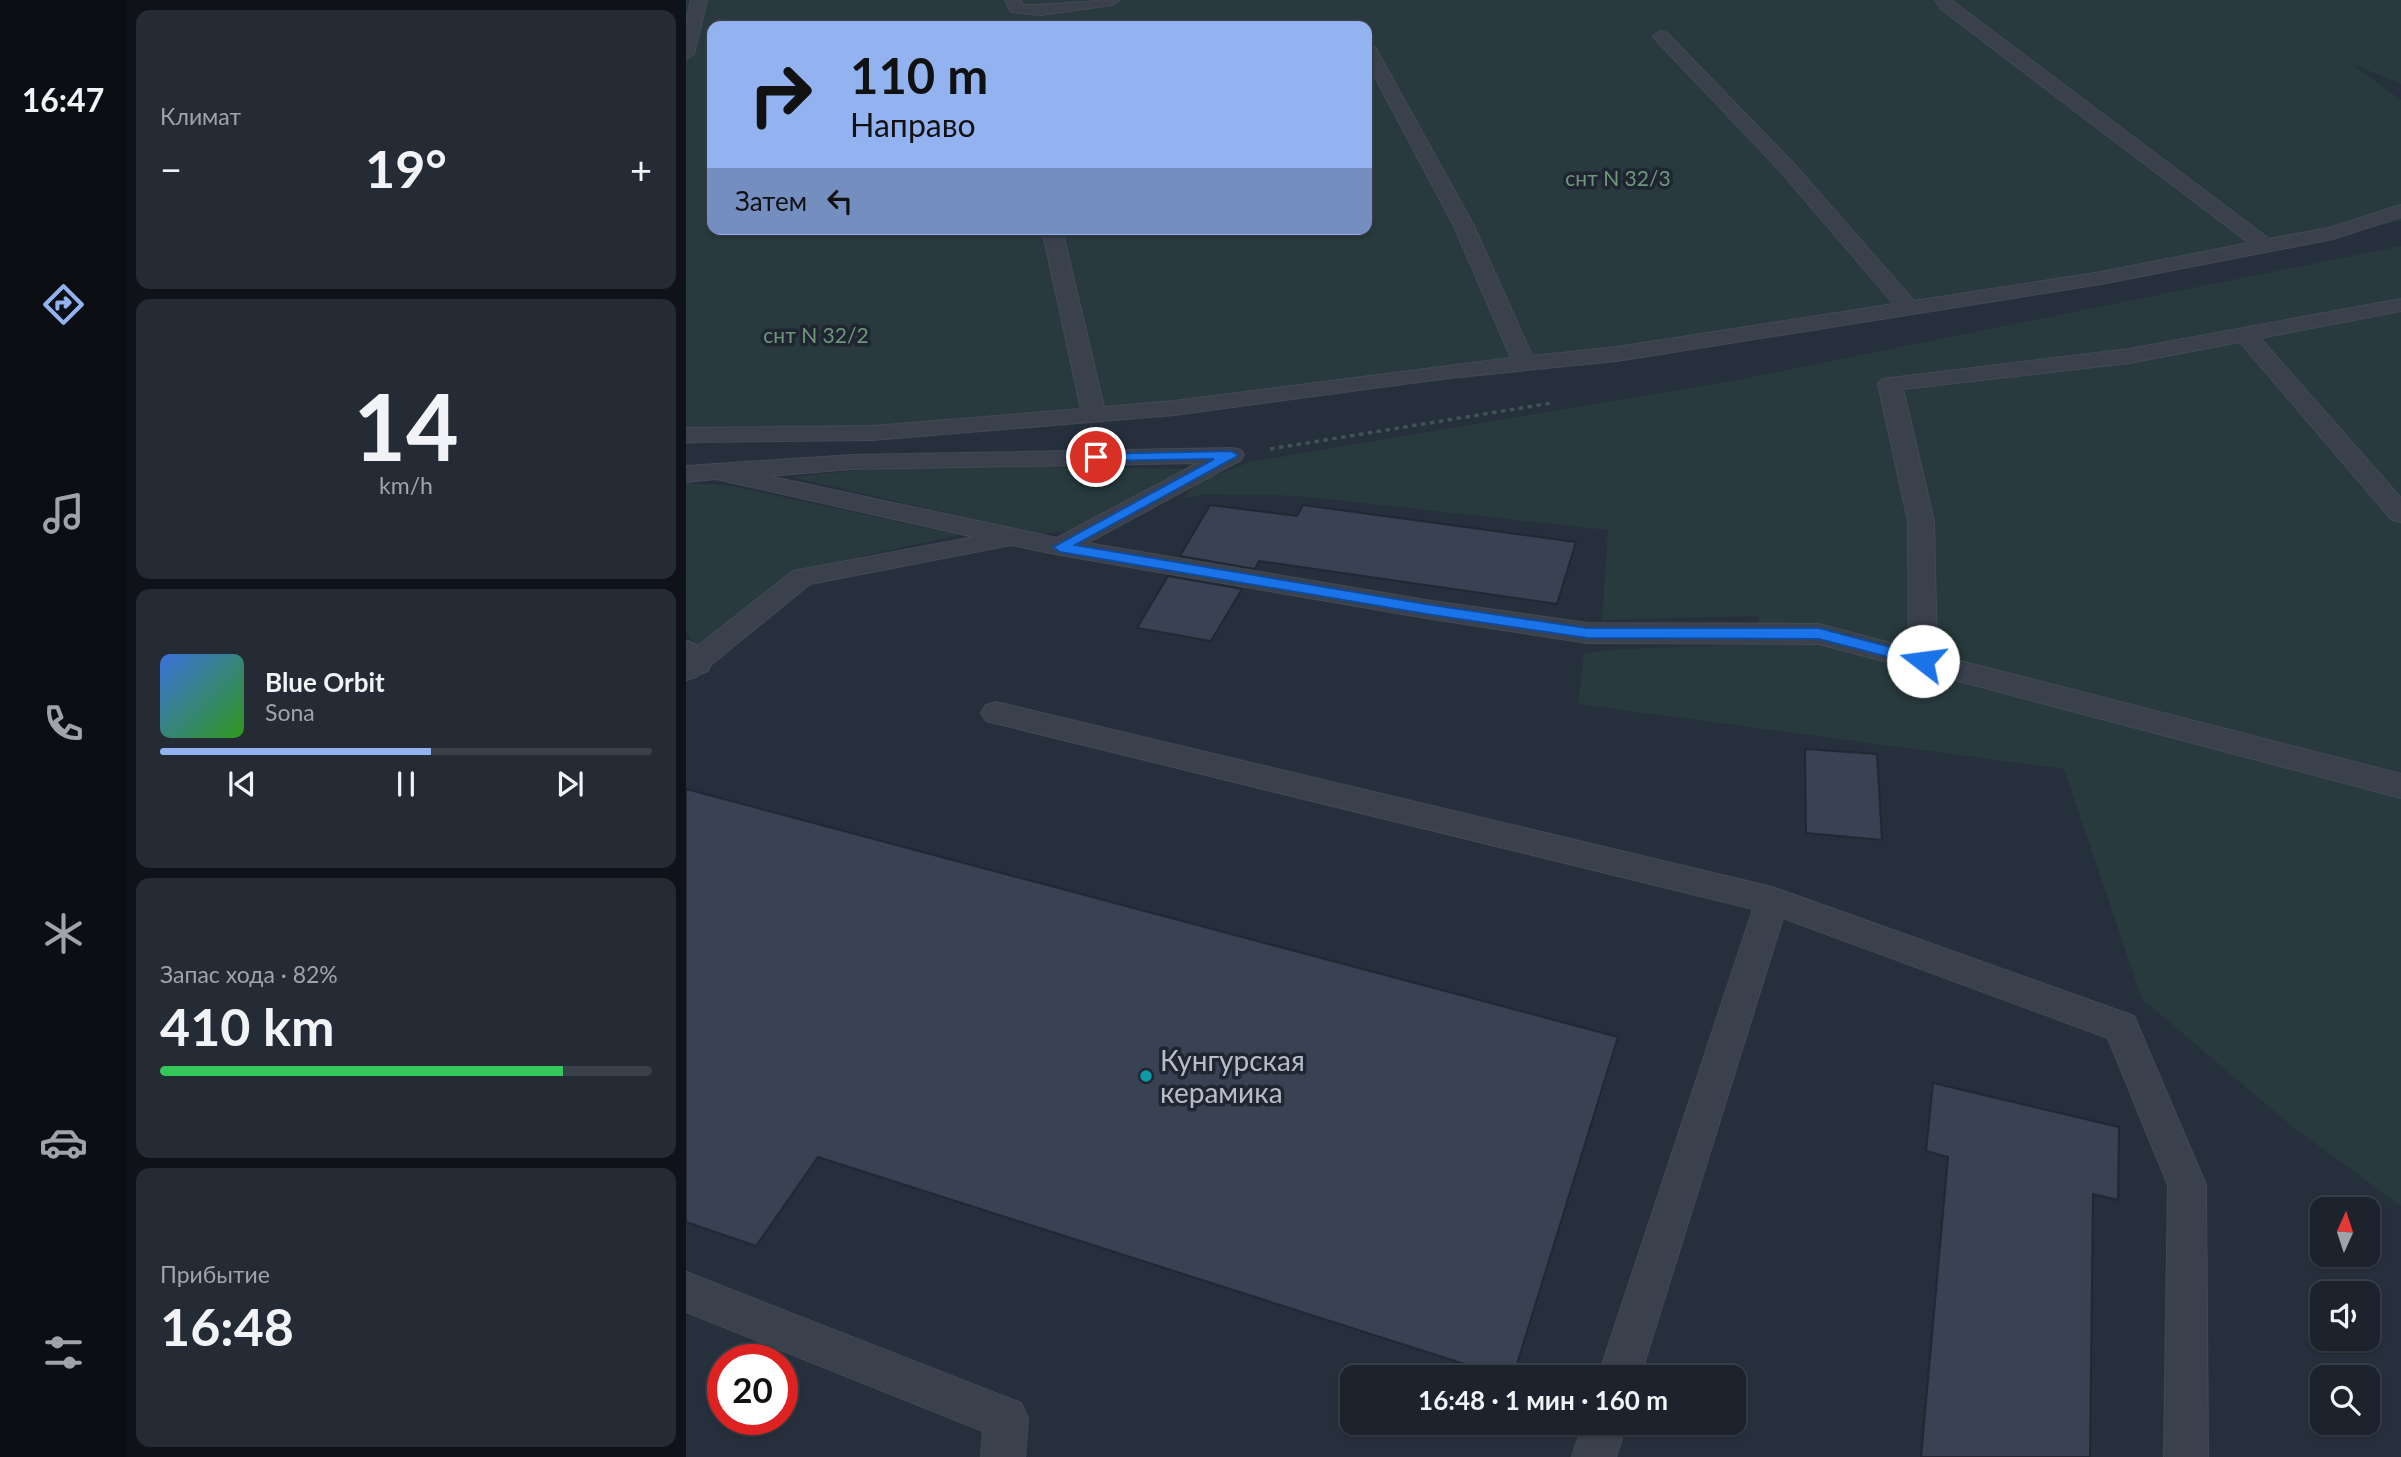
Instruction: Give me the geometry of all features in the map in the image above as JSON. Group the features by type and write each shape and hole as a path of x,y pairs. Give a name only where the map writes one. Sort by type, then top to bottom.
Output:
{"lane":[{"path":"686,54 699,0"},
{"path":"1013,0 1017,9 1041,10 1112,0"},
{"path":"1943,0 1947,6 2265,246"},
{"path":"1661,36 1714,88 1823,205 1909,308"},
{"path":"1372,56 1464,226 1524,363"},
{"path":"686,435 873,433 1174,408 1524,363 1617,354 2101,278 2333,233 2401,211"},
{"path":"1053,235 1094,414"},
{"path":"1923,661 1921,521 1890,384 2129,356 2401,305"},
{"path":"2245,334 2401,514"},
{"path":"686,474 852,462 1231,455 1060,547"},
{"path":"717,471 1060,547 1432,610 1587,633 1819,634 2401,786"},
{"path":"689,662 802,577 1015,537"},
{"path":"996,713 1772,900 2121,1027 2187,1185 2186,1457"},
{"path":"1623,1365 1772,900"},
{"path":"686,1292 1006,1418 1003,1457"},
{"path":"1594,1457 1601,1435"}],"green space":[{"name":"снт N 32/3","path":"686,0 2401,0 2401,84 2350,63 2401,100 2401,221 2099,284 1518,372 1095,421 868,438 686,444"},
{"path":"2401,246 2401,1206 2293,1127 2142,999 2064,769 1578,704 1584,653 1761,644 1758,616 1602,620 1608,530 1300,496 1206,494 1180,499 1203,480 1250,462 1737,380"},
{"path":"975,465 1184,469 1085,529 1039,534 791,477 869,469"},
{"path":"686,483 727,485 959,535 800,570 697,645 686,632"}],"building":[{"path":"1210,505 1297,516 1303,505 1576,542 1557,604 1259,561 1255,569 1180,556"},
{"path":"1168,576 1242,589 1211,641 1137,628"},
{"path":"1805,749 1877,754 1882,840 1806,833"},
{"name":"Кунгурская керамика","path":"686,789 1618,1037 1517,1365 1468,1365 818,1157 756,1246 686,1222"},
{"path":"1933,1083 2119,1127 2118,1200 2093,1194 2090,1457 1921,1457 1948,1157 1926,1151"}],"place":[{"name":"Кунгурская керамика","path":"1146,1076"}],"route":[{"path":"1096,457 1231,455 1060,547 1432,610 1587,633 1819,634 1923,661"}],"park label":[{"name":"снт N 32/2","path":"816,334"}]}
